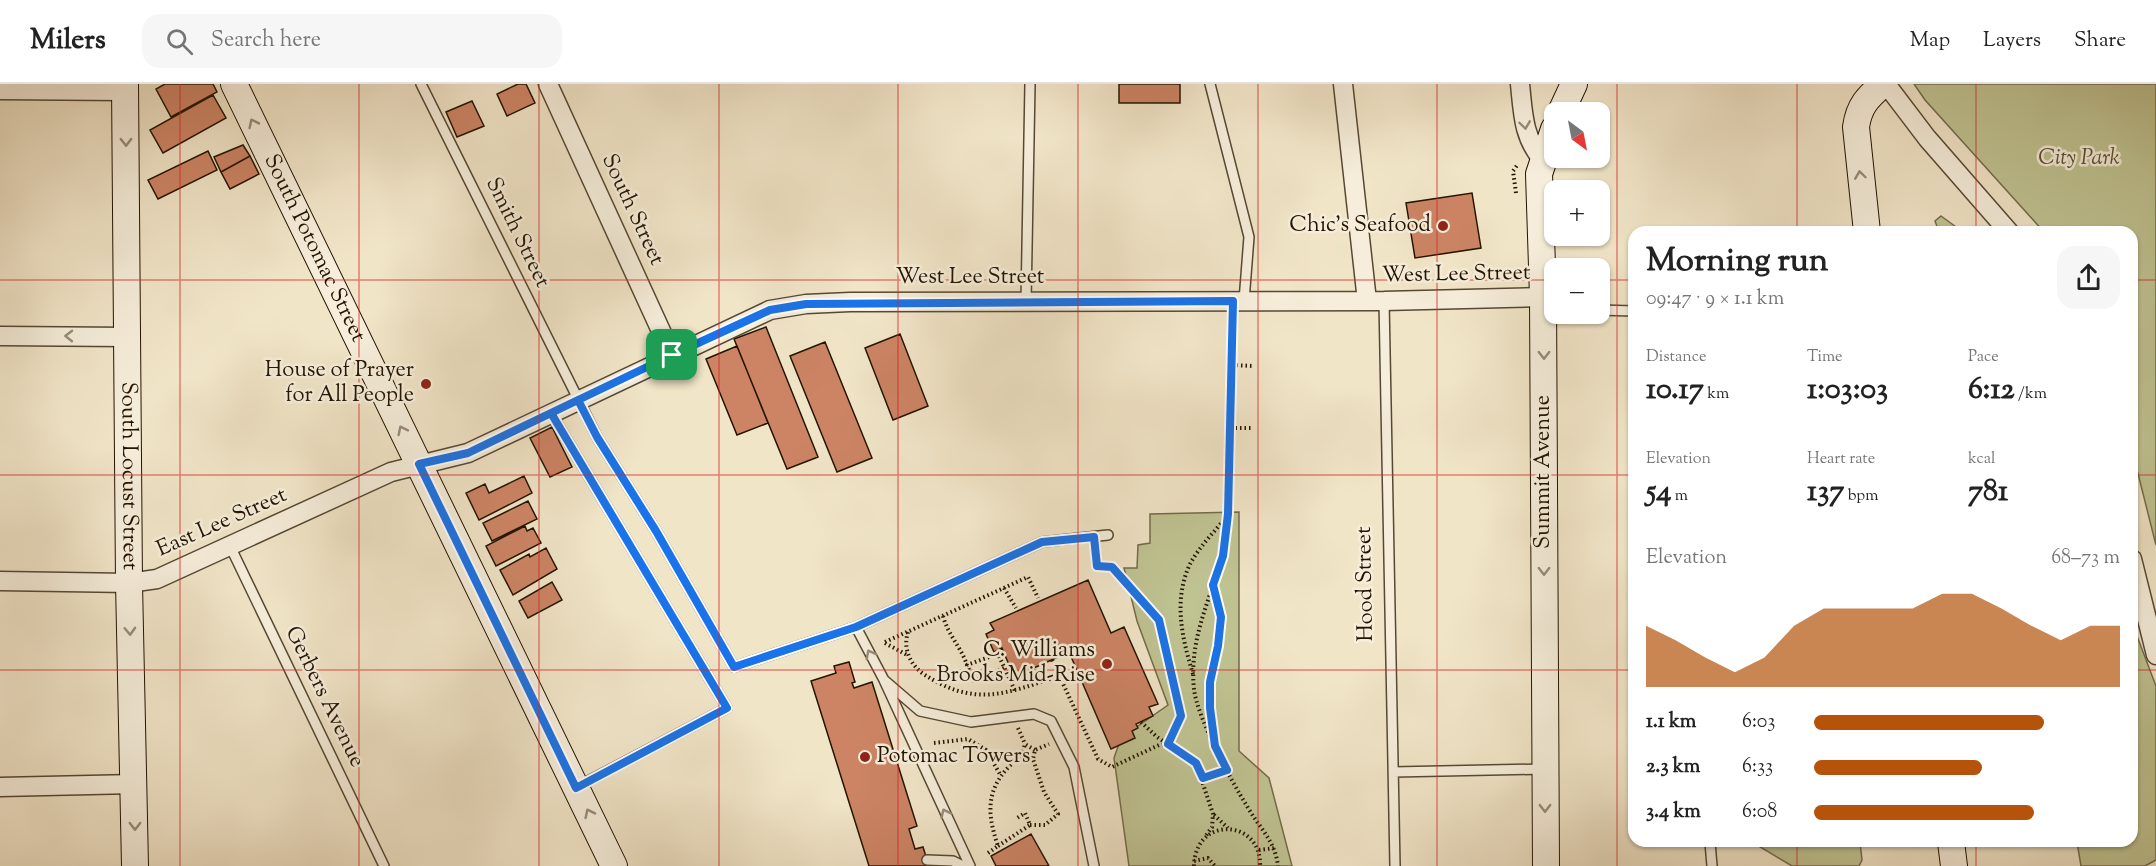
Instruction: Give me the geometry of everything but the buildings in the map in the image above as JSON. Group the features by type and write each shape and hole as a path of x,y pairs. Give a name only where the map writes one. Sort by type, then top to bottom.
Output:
{"main road":[{"name":"South Potomac Street","path":"234,84 614,866"},
{"path":"1566,102 1574,84"},
{"path":"1867,226 1856,127 1858,112 1864,100 1884,84"},
{"name":"South Locust Street","path":"125,88 129,583 135,866"},
{"path":"1537,154 1544,144"},
{"name":"Summit Avenue","path":"1537,154 1546,258"},
{"name":"Summit Avenue","path":"1546,866 1549,324"},
{"path":"1952,847 1954,866"}],"street":[{"name":"South Street","path":"548,84 672,355"},
{"name":"Hood Street","path":"1343,84 1376,301"},
{"name":"Summit Avenue","path":"1520,84 1526,133 1537,154"},
{"path":"1884,84 2003,226"},
{"path":"0,90 125,88"},
{"name":"West Lee Street","path":"419,464 468,453 770,310 797,306 850,302 1544,300"},
{"path":"0,336 128,337"},
{"name":"East Lee Street","path":"0,581 129,583 157,579 391,472 419,464"},
{"path":"2138,583 2156,655"},
{"path":"0,787 135,784"}],"lane":[{"name":"Smith Street","path":"421,84 597,437 656,531 734,667 856,627"},
{"path":"1026,302 1030,84"},
{"path":"1210,84 1249,237 1238,301"},
{"name":"Hood Street","path":"1376,301 1395,866"},
{"path":"1610,310 1628,311"},
{"path":"551,413 727,708 576,788"},
{"path":"970,866 884,680 856,627 1042,542 1108,535"},
{"name":"Gerbers Avenue","path":"230,546 384,866"},
{"path":"884,680 920,711 971,722 1034,714 1051,721 1074,766 1094,866"},
{"path":"1393,772 1545,769"},
{"path":"1710,847 1712,866"},
{"path":"927,860 952,861 963,866"}],"path":[{"path":"1517,203 1513,171 1537,154"},
{"path":"1238,301 1232,365 1228,514 1223,556 1198,630 1195,680 1197,698 1215,746 1245,804 1275,848 1278,866"},
{"path":"1232,365 1254,366"},
{"path":"1231,428 1252,428"},
{"path":"1195,680 1185,648 1179,612 1182,585 1191,562 1228,514"},
{"path":"1094,537 1097,566 1112,567 1159,620 1181,716 1168,744"},
{"path":"1038,598 1028,577 885,642 908,656 917,669 944,688 968,695 1015,691 1059,676"},
{"path":"1213,585 1221,617 1218,646 1210,682 1210,708 1215,746"},
{"path":"1004,588 1016,608"},
{"path":"943,616 948,633 961,648 974,681 1004,668"},
{"path":"908,632 906,640 908,656"},
{"path":"967,665 998,654 1015,691"},
{"path":"1052,660 1098,759 1112,767 1159,745 1168,744"},
{"path":"1141,722 1196,763 1203,778 1213,814 1212,827 1198,845 1194,863"},
{"path":"1035,750 1060,738"},
{"path":"934,743 968,739 986,750 1001,776"},
{"path":"998,846 988,810 993,791 1001,776 1022,755 1025,744 1035,750"},
{"path":"988,853 1030,825 1045,825 1058,814 1044,792 1033,759 1035,750"},
{"path":"1022,755 1033,759"},
{"path":"1203,778 1227,770"},
{"path":"1017,818 1025,813 1030,825"},
{"path":"1213,814 1228,829 1250,837 1259,850 1260,866"},
{"path":"1205,837 1212,832 1228,829"},
{"path":"1259,850 1275,848"},
{"path":"1194,863 1208,858 1215,866"}],"green space":[{"name":"City Park","path":"1914,84 2156,84 2156,545 2138,474 2138,226 2039,226 1925,100"},
{"path":"1941,216 1955,226 1937,226 1935,221"},
{"path":"1239,512 1239,751 1269,778 1292,866 1129,866 1114,758 1121,738 1168,705 1137,621 1124,568 1137,568 1138,545 1150,543 1150,514"},
{"path":"2138,639 2156,686 2156,860 2145,866 2081,866 2078,847 2138,847"},
{"path":"1760,847 1861,847 1862,860 1859,866 1792,866"}],"place":[{"name":"Chic's Seafood","path":"1443,226"},
{"name":"House of Prayer for All People","path":"426,384"},
{"name":"C. Williams Brooks Mid‐Rise","path":"1107,664"},
{"name":"Potomac Towers","path":"865,757"}],"route":[{"path":"672,355 578,400 551,413 727,708 576,788 419,464 468,453 551,413 578,400 597,437 656,531 734,667 856,627 1042,542 1094,537 1097,566 1112,567 1146,602 1159,620 1181,716 1168,744 1196,763 1203,778 1227,770 1215,746 1210,708 1210,682 1218,646 1221,617 1213,585 1223,556 1228,514 1233,301 806,304 770,310 672,355"}]}
